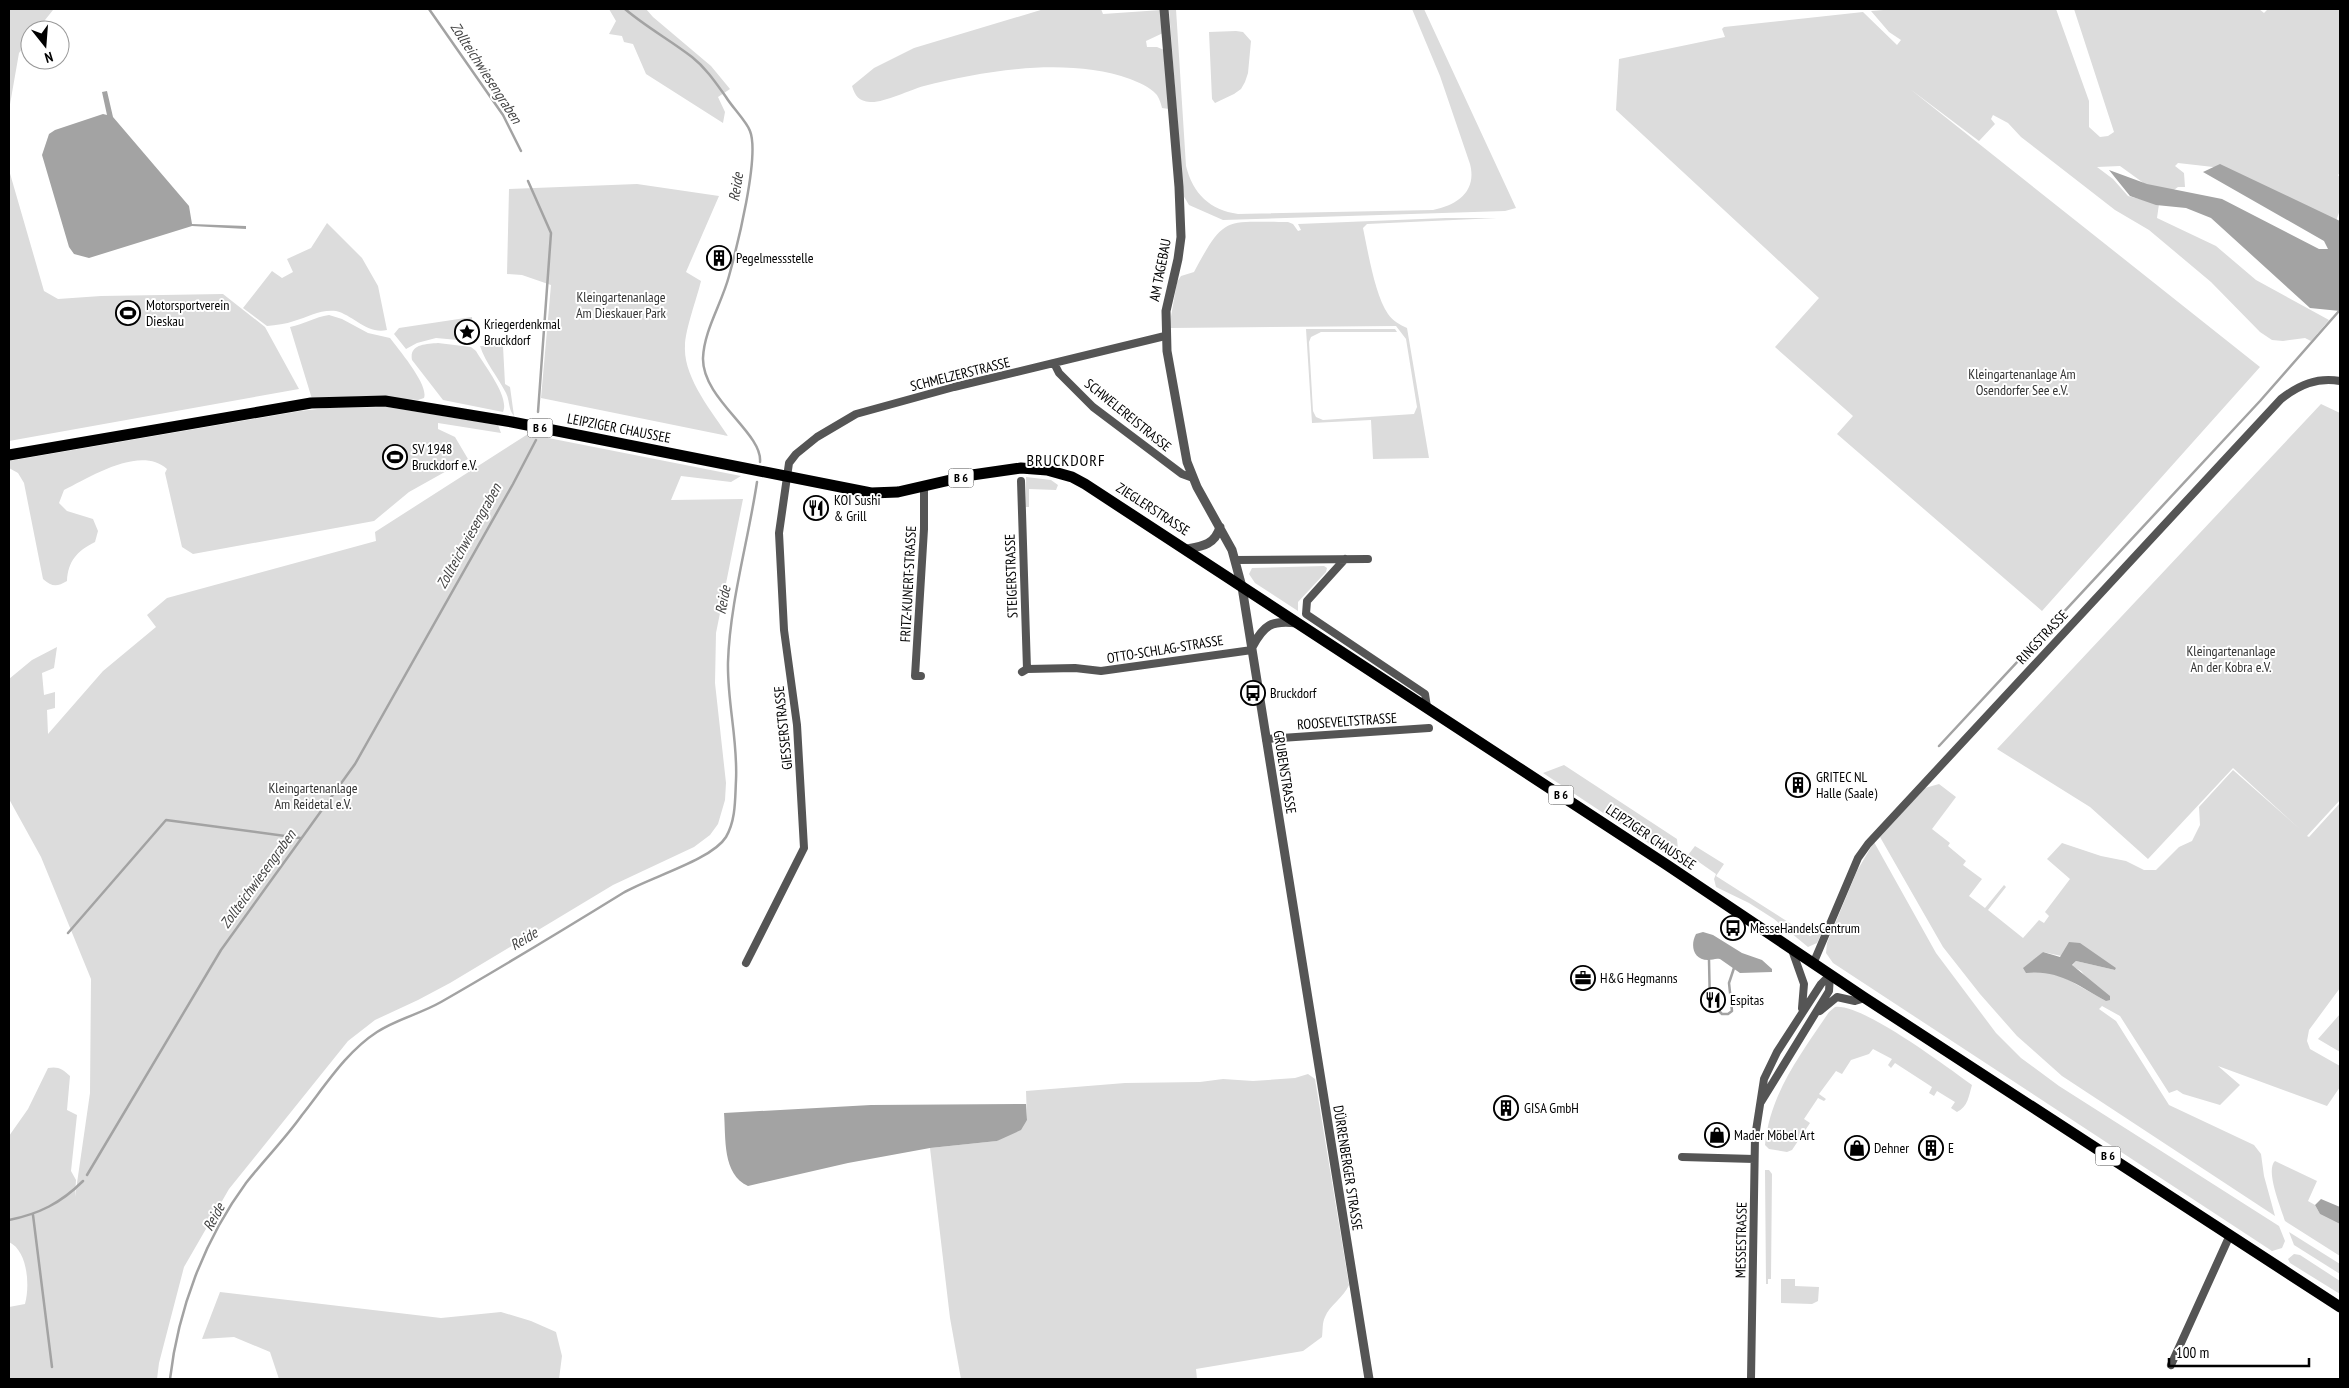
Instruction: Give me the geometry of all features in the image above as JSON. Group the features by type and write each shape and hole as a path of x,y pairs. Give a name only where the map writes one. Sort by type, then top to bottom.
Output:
{"main road":[{"name":"LEIPZIGER CHAUSSEE","path":"9,455 332,401 385,400 410,403 766,472"},
{"name":"ZIEGLERSTRASSE","path":"766,472 846,489 877,493 898,492 1011,469 1047,470 1085,484 1454,725"},
{"name":"LEIPZIGER CHAUSSEE","path":"1454,725 1668,865 1830,975"},
{"name":"B 6","path":"1830,975 2340,1307"}],"street":[{"name":"AM TAGEBAU","path":"1164,9 1179,187 1180,237 1178,259 1166,311 1165,336 1188,462 1193,478 1220,527 1235,560 1242,587"},
{"name":"SCHMELZERSTRASSE","path":"788,477 789,463 796,454 817,437 856,414 1165,336"},
{"name":"SCHWELEREISTRASSE","path":"1054,364 1059,373 1093,407 1182,474 1193,478"},
{"name":"RINGSTRASSE","path":"1813,964 1858,858 1880,830 2276,404 2291,391 2314,381 2326,379 2340,381"},
{"name":"GIESSERSTRASSE","path":"746,964 804,848 798,725 784,630 779,532 788,477"},
{"name":"STEIGERSTRASSE","path":"1021,481 1024,671"},
{"name":"FRITZ-KUNERT-STRASSE","path":"921,676 915,676 924,529 924,486"},
{"path":"1187,549 1207,545 1214,540 1220,527"},
{"name":"ZIEGLERSTRASSE","path":"1345,559 1307,601 1306,614 1425,694 1426,707"},
{"path":"1235,560 1368,559"},
{"name":"GRUBENSTRASSE","path":"1242,587 1302,961"},
{"path":"1252,648 1262,630 1268,626 1280,621 1296,623"},
{"name":"OTTO-SCHLAG-STRASSE","path":"1024,671 1075,668 1101,671 1252,648"},
{"name":"ROOSEVELTSTRASSE","path":"1266,739 1429,728"},
{"name":"MESSESTRASSE","path":"1792,950 1804,984 1800,1015"},
{"name":"DÜRRENBERGER STRASSE","path":"1302,961 1369,1379"},
{"name":"MESSESTRASSE","path":"1751,1379 1754,1159 1755,1136 1761,1102 1760,1091 1777,1052 1821,984 1830,975"},
{"name":"MESSESTRASSE","path":"1761,1102 1815,1016 1828,991 1830,975"},
{"name":"MESSESTRASSE","path":"1815,1016 1837,997 1855,1001 1866,998"},
{"path":"1682,1158 1754,1159"},
{"path":"2171,1365 2230,1235"}],"green space":[{"path":"9,9 53,10 45,20 20,20 20,52 9,110"},
{"path":"609,9 646,9 711,66 730,89 718,97 725,112 723,123 646,74 633,44 624,42 622,36 609,34 616,21"},
{"path":"1044,9 1101,9 1103,14 1161,10 1163,33 1146,41 1147,47 1157,47 1164,50 1169,109 1162,108 1159,99 1151,89 1130,79 1106,72 1054,67 1000,71 948,80 876,102 860,99 853,90 852,86 874,68 914,48"},
{"path":"1169,9 1176,9 1186,166 1193,185 1198,192 1204,199 1219,209 1238,214 1433,210 1450,205 1464,195 1471,182 1470,164 1440,76 1412,9 1424,9 1516,208 1505,211 1223,220 1189,205 1183,195"},
{"name":"Kleingartenanlage Am Osendorfer See e.V.","path":"1896,9 2056,9 2089,101 2089,127 2100,137 2108,136 2114,132 2074,9 2259,9 2264,13 2268,9 2340,9 2340,173 2338,175 2340,178 2340,210 2336,221 2222,168 2178,163 2175,166 2184,173 2185,187 2178,187 2171,192 2149,187 2120,166 2097,167 2113,179 2128,196 2159,204 2157,218 2216,246 2256,280 2329,320 2311,341 2305,338 2283,341 2272,340 2260,332 2211,282 2149,230 2115,210 2021,137 2008,123 1993,115 1991,119 1995,124 1979,141 1910,89 2260,367 2042,611 1837,434 1853,416 1775,347 1819,298 1616,110 1619,59 1725,37 1722,29 1724,27 1863,12 1897,45 1901,40 1889,32 1871,11"},
{"path":"1209,32 1243,32 1251,41 1248,73 1241,89 1215,103 1212,99"},
{"name":"Motorsportverein Dieskau","path":"9,170 44,291 58,299 101,296 223,294 265,327 299,389 9,441"},
{"name":"Kleingartenanlage Am Dieskauer Park","path":"637,184 719,196 686,272 701,281 689,323 685,346 689,370 694,382 728,436 541,398 551,285 522,275 507,274 509,189"},
{"path":"1446,218 1497,218 1367,224 1363,228 1372,273 1383,306 1392,319 1407,328 1429,458 1373,459 1371,420 1312,423 1306,329 1395,329 1397,332 1321,332 1311,337 1309,342 1313,411 1316,417 1323,420 1414,414 1417,407 1406,339 1396,326 1169,328 1177,282 1181,276 1194,272 1213,240 1229,225 1251,222 1288,222 1293,224 1298,231 1301,230 1298,224"},
{"path":"327,223 362,258 378,286 387,330 373,330 336,311 320,312 288,323 267,326 243,308 272,271 282,278 293,272 287,259 311,248"},
{"path":"329,315 342,319 368,333 390,338 418,376 424,392 424,398 418,400 368,396 312,399 290,327"},
{"path":"472,317 473,334 469,341 436,338 417,343 406,349 394,334 399,328"},
{"path":"438,343 471,347 476,351 500,390 503,398 503,412 443,400 412,360 413,351 419,346"},
{"path":"480,346 503,346 505,384 510,387 514,416 506,393 485,359"},
{"name":"Kleingartenanlage An der Kobra e.V.","path":"2321,404 2340,413 2340,800 2307,836 2309,837 2340,803 2340,988 2309,1030 2307,1041 2310,1049 2340,1066 2340,1087 2327,1106 2218,1066 2240,1085 2220,1105 2183,1094 2177,1090 2169,1093 2120,1016 2102,1006 2099,1009 2116,1021 2169,1105 2254,1145 2261,1154 2264,1176 2275,1216 2062,1076 2017,1036 1980,994 1943,947 1880,837 1925,788 1939,784 1956,797 1932,829 1950,843 1948,846 1966,861 1963,865 1982,879 1969,896 1985,908 2004,885 2006,887 1988,910 2023,938 2039,920 2044,923 2049,916 2045,912 2070,879 2047,859 2062,843 2101,856 2126,861 2144,870 2156,870 2179,847 2192,841 2200,825 2199,807 2233,770 2302,831 2233,768 2148,859 2090,807 1997,749","holes":["2043,952 2116,968 2115,970 2076,961 2072,966 2081,971 2106,1001 2063,977 2042,971 2031,963"]},
{"path":"387,407 498,425 501,433 438,423 438,429 455,437 468,459 409,492 374,521 193,554 182,547 165,473 167,469 156,462 143,460 116,466 101,471 64,490 59,503 67,511 93,519 98,531 95,542 83,549 75,557 69,568 67,581 55,585 49,584 43,579 24,483 18,473 9,468 9,461 300,411 327,408"},
{"name":"Kleingartenanlage Am Reidetal e.V.","path":"528,434 741,476 731,482 681,476 671,500 743,499 716,633 715,683 726,783 725,800 718,824 710,835 694,847 613,885 450,983 375,1020 348,1041 229,1189 184,1267 159,1363 157,1379 9,1379 9,1307 25,1304 27,1279 24,1261 20,1253 9,1242 9,1136 28,1109 48,1068 58,1068 70,1076 67,1110 77,1115 71,1171 76,1180 75,1197 90,1093 91,979 41,857 9,799 9,679 32,660 57,647 54,668 42,673 44,695 55,692 55,708 47,710 48,734 103,671 156,627 147,615 167,598 376,541 375,532"},
{"path":"1026,477 1051,480 1058,485 1056,490 1029,489 1029,507 1026,507"},
{"path":"1324,566 1327,568 1326,572 1298,602 1298,611 1255,583 1249,574 1252,568"},
{"path":"1564,765 1677,839 1678,849 1688,855 1695,846 1724,864 1716,876 1810,936 1823,930 1817,943 1808,947 1774,919 1749,903 1716,887 1714,879 1716,874 1696,860 1692,866 1674,855 1662,852 1543,773"},
{"path":"1874,842 1936,953 1996,1033 2021,1058 2059,1086 2279,1226 2285,1241 2282,1248 2272,1251 1833,963 1826,953 1827,943 1857,871"},
{"path":"1835,1007 1848,1008 1884,1025 1925,1051 1972,1085 1964,1107 1957,1112 1951,1108 1955,1102 1937,1091 1934,1096 1929,1093 1932,1087 1895,1063 1891,1068 1888,1065 1892,1059 1873,1049 1869,1054 1851,1060 1842,1074 1836,1071 1819,1094 1826,1099 1824,1101 1818,1098 1804,1119 1810,1123 1792,1150 1787,1152 1769,1149 1765,1145 1768,1126 1780,1091 1808,1043 1829,1012"},
{"path":"2340,1014 2340,1052 2318,1039"},
{"path":"1308,1074 1315,1079 1349,1285 1344,1294 1327,1313 1323,1322 1322,1337 1303,1351 1196,1369 1197,1379 961,1379 950,1318 930,1148 997,1141 1027,1120 1026,1091 1125,1083 1200,1082 1223,1079 1253,1081 1295,1078"},
{"path":"2275,1161 2317,1181 2308,1201 2315,1205 2320,1214 2340,1224 2340,1256 2285,1221 2273,1181 2272,1166"},
{"path":"1765,1170 1769,1170 1772,1174 1771,1279 1768,1279 1768,1284 1766,1284"},
{"path":"2289,1232 2340,1264 2340,1274 2294,1245"},
{"path":"2294,1254 2300,1255 2340,1281 2340,1294 2290,1263 2288,1259"},
{"path":"1781,1279 1795,1279 1795,1286 1819,1287 1818,1301 1812,1304 1781,1303"},
{"path":"220,1292 441,1318 501,1312 531,1321 556,1332 562,1356 559,1379 279,1379 270,1352 234,1337 202,1339"}],"shaded area":[{"path":"107,91 113,117 189,206 192,224 246,226 246,229 192,226 89,258 74,254 69,247 42,155 49,134 55,130 103,114 107,115 102,92"},
{"path":"2220,164 2340,221 2340,311 2310,308 2211,218 2186,208 2156,205 2130,196 2109,170 2147,184 2222,199 2319,249 2328,249 2324,241 2203,172"},
{"path":"1703,932 1713,935 1742,953 1762,960 1772,969 1772,972 1740,973 1720,959 1708,960 1699,957 1694,951 1693,943 1696,934"},
{"path":"2069,942 2080,943 2116,968 2115,970 2076,961 2072,965 2110,996 2110,1000 2106,1001 2077,984 2058,976 2038,972 2026,973 2023,968 2043,952 2060,957"},
{"path":"1026,1104 1027,1120 1021,1130 997,1141 930,1148 848,1163 748,1186 734,1173 727,1154 724,1113 871,1105"},
{"path":"2321,1199 2340,1207 2340,1224 2320,1214 2315,1205"}],"waterway":[{"name":"Zollteichwiesengraben","path":"429,9 503,115 521,151"},
{"name":"Reide","path":"625,9 702,66 715,81 750,131 752,160 742,224 726,286 706,337 703,358 705,373 712,387 752,439 758,451 760,462"},
{"name":"Zollteichwiesengraben","path":"528,181 551,233 538,412"},
{"path":"1939,746 2260,401 2339,311"},
{"name":"Zollteichwiesengraben","path":"87,1175 221,950 355,764 536,440"},
{"name":"Reide","path":"170,1379 179,1327 186,1302 195,1276 218,1228 246,1183 289,1133 336,1070 355,1049 385,1027 441,1002 623,893 694,861 719,845 726,837 732,824 736,780 728,677 729,640 757,482"},
{"path":"68,933 166,820 300,838"},
{"path":"1709,960 1710,1006 1716,1008 1722,1014 1728,1014 1732,1011 1729,983 1734,968"},
{"name":"Zollteichwiesengraben","path":"9,1220 40,1211 66,1196 83,1181"},
{"path":"33,1215 52,1367"}],"place":[{"name":"Pegelmessstelle","path":"719,258"},
{"name":"Motorsportverein Dieskau","path":"128,313"},
{"name":"Kriegerdenkmal Bruckdorf","path":"467,332"},
{"name":"SV 1948 Bruckdorf e.V.","path":"395,457"},
{"name":"KOI Sushi & Grill","path":"816,508"},
{"name":"Bruckdorf","path":"1253,693"},
{"name":"GRITEC NL Halle (Saale)","path":"1798,785"},
{"name":"MesseHandelsCentrum","path":"1733,928"},
{"name":"H&G Hegmanns","path":"1583,978"},
{"name":"Espitas","path":"1713,1000"},
{"name":"GISA GmbH","path":"1506,1108"},
{"name":"Mader Möbel Art","path":"1717,1135"},
{"name":"Dehner","path":"1857,1148"},
{"name":"E","path":"1931,1148"}],"district":[{"name":"BRUCKDORF","path":"1066,460"}]}
